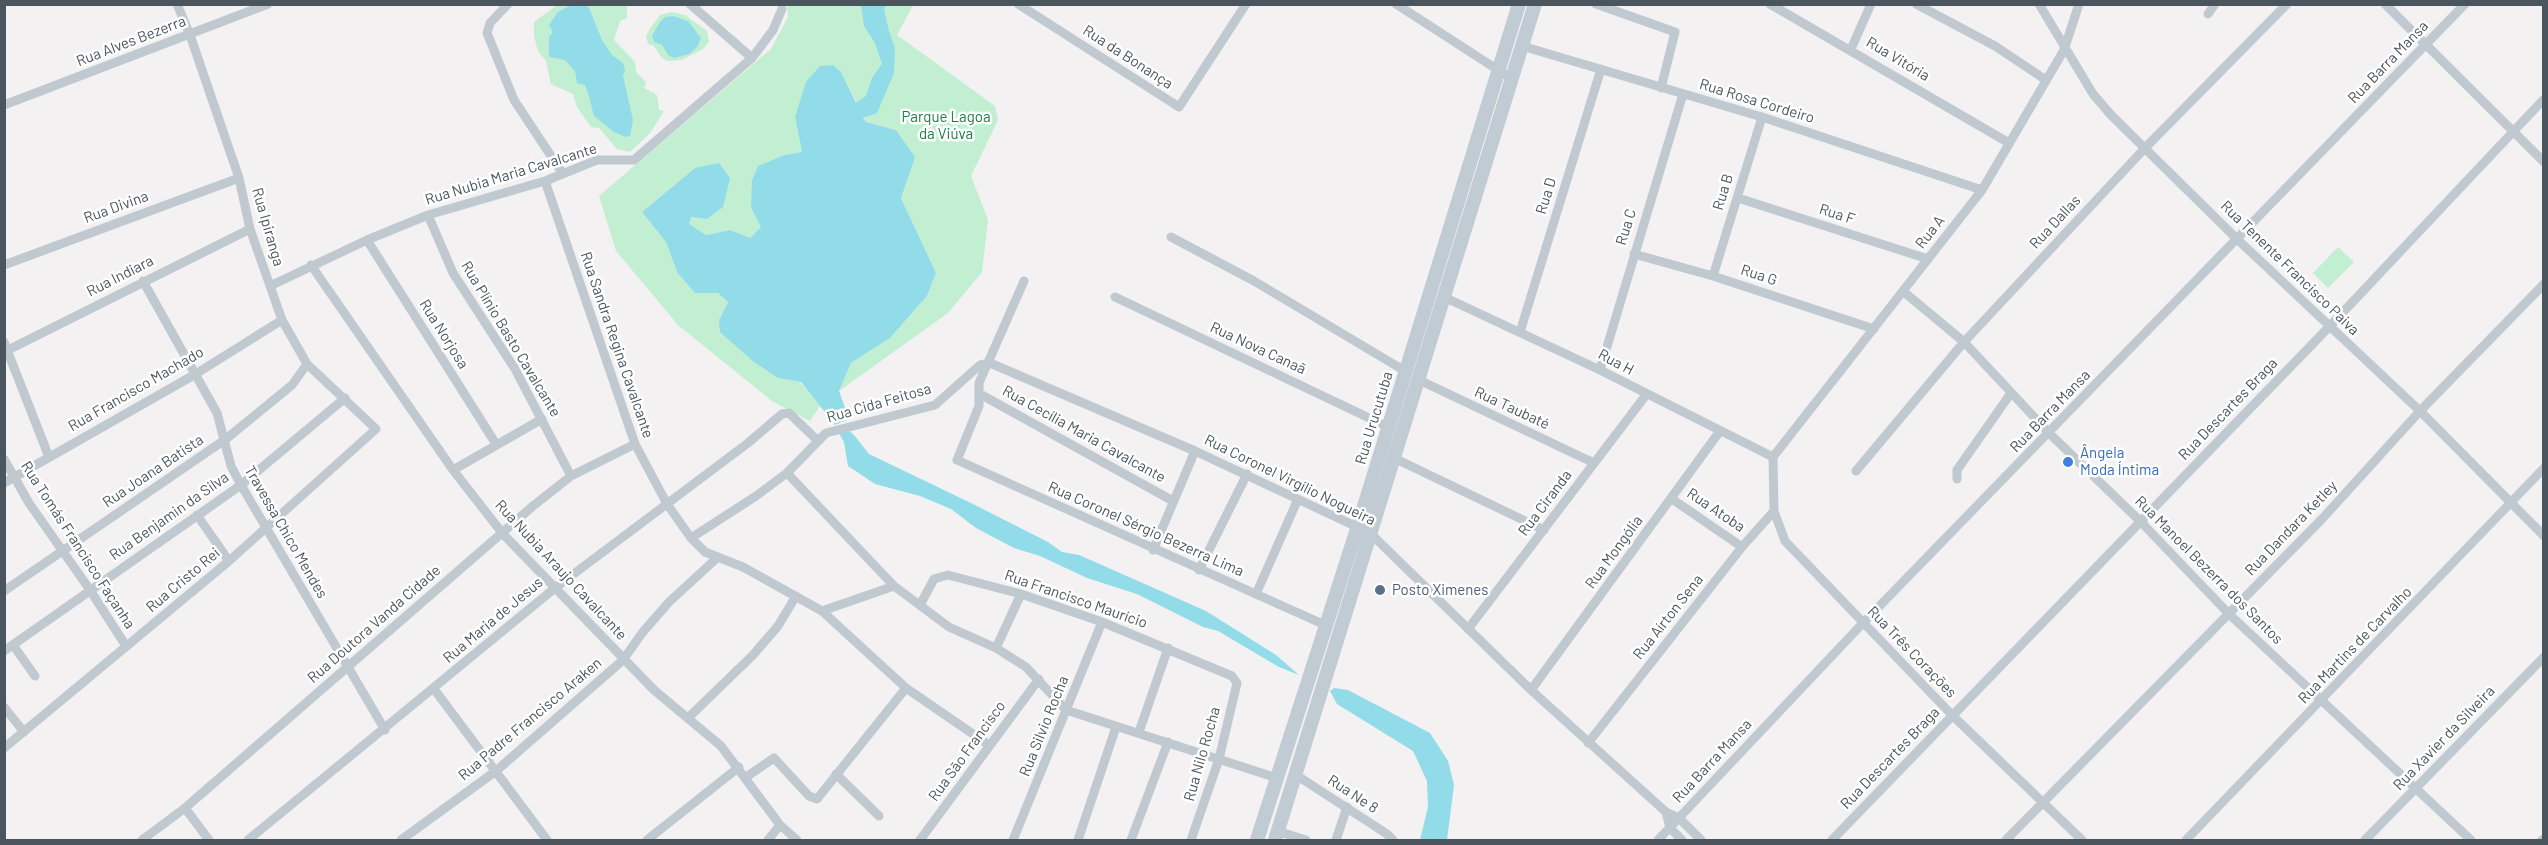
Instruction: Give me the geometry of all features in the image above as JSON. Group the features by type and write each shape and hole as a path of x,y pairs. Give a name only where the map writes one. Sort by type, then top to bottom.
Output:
{"street":[{"name":"Rua Ipiranga","path":"177,4 239,178 250,229 282,320 307,364 376,429"},
{"name":"Rua Alves Bezerra","path":"4,105 190,36 268,4"},
{"path":"508,4 490,23 487,33 514,100 563,174"},
{"path":"690,4 752,58"},
{"name":"Rua da Bonança","path":"1018,4 1179,107 1246,4"},
{"path":"1396,4 1512,79"},
{"name":"Rua Urucutuba","path":"1464,210 1498,70 1519,4"},
{"name":"Rua Urucutuba","path":"1276,836 1296,775 1364,530 1388,427 1405,371 1512,79 1535,4"},
{"path":"1596,4 1675,32 1661,88"},
{"name":"Rua Vitória","path":"1770,4 1851,49 2009,143"},
{"path":"1851,49 1871,4"},
{"path":"1916,4 1995,46 2046,80"},
{"name":"Rua Tenente Francisco Paiva","path":"2039,4 2064,50 2093,94 2237,239 2420,411 2544,536"},
{"name":"Rua A","path":"1773,457 1905,292 1982,190 2064,50 2079,4"},
{"path":"2208,14 2215,4"},
{"name":"Rua Dallas","path":"1856,471 1964,342 2145,148 2287,4"},
{"path":"2385,4 2544,162"},
{"name":"Rua Barra Mansa","path":"1658,840 1863,623 2050,434 2465,4"},
{"name":"Rua Nubia Maria Cavalcante","path":"270,286 311,265 428,215 544,181 597,160 634,160 752,58 773,30 782,9"},
{"name":"Rua Rosa Cordeiro","path":"1522,46 1762,117 1982,190"},
{"name":"Rua D","path":"1520,332 1601,69"},
{"name":"Rua C","path":"1600,370 1683,94"},
{"name":"Rua Descartes Braga","path":"1832,840 2329,327 2544,99"},
{"name":"Rua B","path":"1713,276 1762,117"},
{"name":"Rua Divina","path":"4,265 239,178"},
{"name":"Rua Sandra Regina Cavalcante","path":"544,181 635,444 667,504 691,538 705,552 743,567 822,610 906,688 989,745"},
{"name":"Rua F","path":"1738,198 1928,259"},
{"name":"Rua Plínio Basto Cavalcante","path":"428,215 453,273 515,369 571,476"},
{"name":"Rua Indiara","path":"6,348 250,229"},
{"name":"Rua Urucutuba","path":"1257,840 1325,625 1394,458 1444,297 1456,235"},
{"path":"1170,237 1254,281 1405,371"},
{"name":"Rua Norjosa","path":"367,240 496,444"},
{"name":"Rua G","path":"1634,254 1713,276 1874,329"},
{"name":"Rua Nubia Araujo Cavalcante","path":"311,265 453,470 503,534 623,660 654,690 721,746 739,767 780,825 797,840"},
{"name":"Travessa Chico Mendes","path":"143,281 217,413 226,439 231,466 241,485 385,730"},
{"path":"980,394 979,383 990,363 1024,282"},
{"name":"Rua Dandara Ketley","path":"2006,840 2322,519 2420,411 2544,284"},
{"name":"Rua Manoel Bezerra dos Santos","path":"1905,292 1964,342 2050,434 2141,522 2229,614 2471,840"},
{"name":"Rua Nova Canaã","path":"1115,297 1388,427"},
{"name":"Rua H","path":"1444,297 1600,370 1773,457"},
{"name":"Rua Francisco Machado","path":"4,483 194,375 282,320"},
{"path":"6,348 50,457"},
{"name":"Rua Cida Feitosa","path":"691,538 787,473 817,440 839,428 935,405 980,365 990,363"},
{"name":"Rua Coronel Virgílio Nogueira","path":"990,363 1196,451 1364,530 1588,742 1666,812 1679,818 1701,840"},
{"name":"Rua Joana Batista","path":"4,591 226,439 292,385 307,364"},
{"name":"Rua Taubaté","path":"1417,380 1594,463"},
{"path":"1957,479 1957,470 2011,393"},
{"name":"Rua Coronel Sérgio Bezerra Lima","path":"980,394 979,406 957,459 1153,550 1325,625"},
{"name":"Rua Cecília Maria Cavalcante","path":"980,394 1173,501"},
{"name":"Rua Ciranda","path":"1468,629 1646,394"},
{"name":"Rua Benjamin da Silva","path":"4,651 241,485 345,398"},
{"name":"Rua Maria de Jesus","path":"248,840 434,690 555,588 784,413 789,413 817,440"},
{"path":"453,470 542,418"},
{"name":"Rua Cristo Rei","path":"4,748 230,561 376,429"},
{"name":"Rua Mongólia","path":"1532,690 1720,431"},
{"name":"Rua Doutora Vanda Cidade","path":"142,840 185,808 571,476 635,444"},
{"path":"1153,550 1196,451"},
{"name":"Rua Três Corações","path":"1773,457 1774,512 1785,541 1952,715 2082,840"},
{"path":"1394,458 1544,530"},
{"name":"Rua Tomás Francisco Façanha","path":"4,459 29,503 63,549 126,646"},
{"name":"Rua Martins de Carvalho","path":"2186,840 2544,468"},
{"path":"787,473 894,586 949,627 996,648 1039,679 1066,710 1277,778"},
{"path":"1199,570 1247,474"},
{"path":"1256,594 1298,499"},
{"name":"Rua Atoba","path":"1672,499 1742,547"},
{"name":"Rua Aírton Sena","path":"1588,742 1742,547 1774,512"},
{"path":"197,515 230,561"},
{"name":"Rua Padre Francisco Araken","path":"401,840 496,771 623,660 642,633 669,602 718,557"},
{"name":"Rua Francisco Maurício","path":"920,605 934,579 948,575 1021,594 1101,622 1232,676"},
{"path":"822,610 894,586"},
{"path":"996,648 1021,594"},
{"path":"689,717 759,648 778,626 796,596"},
{"name":"Rua Silvio Rocha","path":"1013,840 1101,622"},
{"path":"13,645 35,676"},
{"path":"1138,732 1168,648"},
{"name":"Rua Xavier da Silveira","path":"2365,840 2544,657"},
{"name":"Rua Nilo Rocha","path":"1191,840 1219,759 1237,683 1232,676"},
{"name":"Rua São Francisco","path":"920,840 953,799 989,745 1039,679"},
{"path":"746,777 774,758 809,796 817,798 906,688"},
{"path":"434,690 547,840"},
{"path":"5,708 24,732"},
{"path":"1078,840 1116,727"},
{"path":"1131,840 1168,742"},
{"path":"647,840 739,767"},
{"path":"836,774 879,816"},
{"name":"Rua Ne 8","path":"1296,775 1347,807 1392,840"},
{"path":"1336,840 1347,807"},
{"path":"185,808 209,840"},
{"path":"1666,812 1670,828 1682,840"},
{"path":"768,840 780,825"},
{"path":"1276,836 1306,840"}],"green space":[{"path":"557,5 627,5 627,18 620,21 614,40 635,62 636,72 646,82 644,88 657,95 659,110 664,111 650,133 630,152 617,149 599,128 591,127 577,107 573,94 551,84 546,61 538,51 534,36 534,22"},
{"name":"Parque Lagoa da Viúva","path":"787,5 913,5 897,35 995,106 998,120 971,176 988,220 982,272 948,313 839,391 851,363 890,338 927,296 936,273 901,198 914,157 896,130 866,122 841,72 795,117 802,152 784,155 758,166 752,180 761,227 749,239 730,230 706,235 688,224 691,217 695,168 642,212 666,242 677,272 718,293 728,302 719,320 778,378 800,382 820,406 810,421 772,401 678,325 616,251 599,196 771,49 788,17"},
{"path":"671,12 685,15 707,31 709,42 703,49 682,60 667,61 661,57 654,46 648,44 646,36 660,15"},
{"path":"2338,247 2354,262 2328,288 2313,273"}],"water":[{"path":"571,5 585,5 589,8 602,40 612,55 623,63 625,71 623,76 633,120 630,136 626,137 614,132 594,116 585,85 577,83 575,71 565,60 549,57 549,37 553,32 549,25 558,12"},
{"path":"861,5 886,5 884,10 895,48 894,73 877,113 863,118 866,122 896,130 915,157 901,198 936,273 927,296 890,338 851,363 839,391 849,419 835,425 801,382 778,378 754,362 720,332 719,320 728,302 718,293 695,293 677,272 666,242 642,212 695,168 719,163 730,178 723,207 707,219 691,217 689,224 706,235 730,230 750,238 761,227 751,207 752,180 758,166 784,155 802,152 795,117 806,82 820,66 833,65 841,72 856,103 866,96 872,78 882,64 875,43 864,26"},
{"path":"673,16 688,21 701,38 697,47 689,54 674,58 668,55 662,45 654,42 652,36 665,17"},
{"path":"844,427 854,435 869,454 1048,542 1062,552 1079,555 1206,611 1276,655 1299,675 1279,667 1218,631 1203,627 1137,594 1087,578 1040,556 1014,548 976,528 951,509 920,496 875,484 848,466 844,442 837,430"},
{"path":"1334,688 1348,690 1430,733 1448,761 1454,785 1447,840 1420,840 1428,807 1427,781 1413,751 1337,704 1330,691"}],"place":[{"name":"Ângela Moda Íntima","path":"2068,462"},
{"name":"Posto Ximenes","path":"1380,590"}]}
